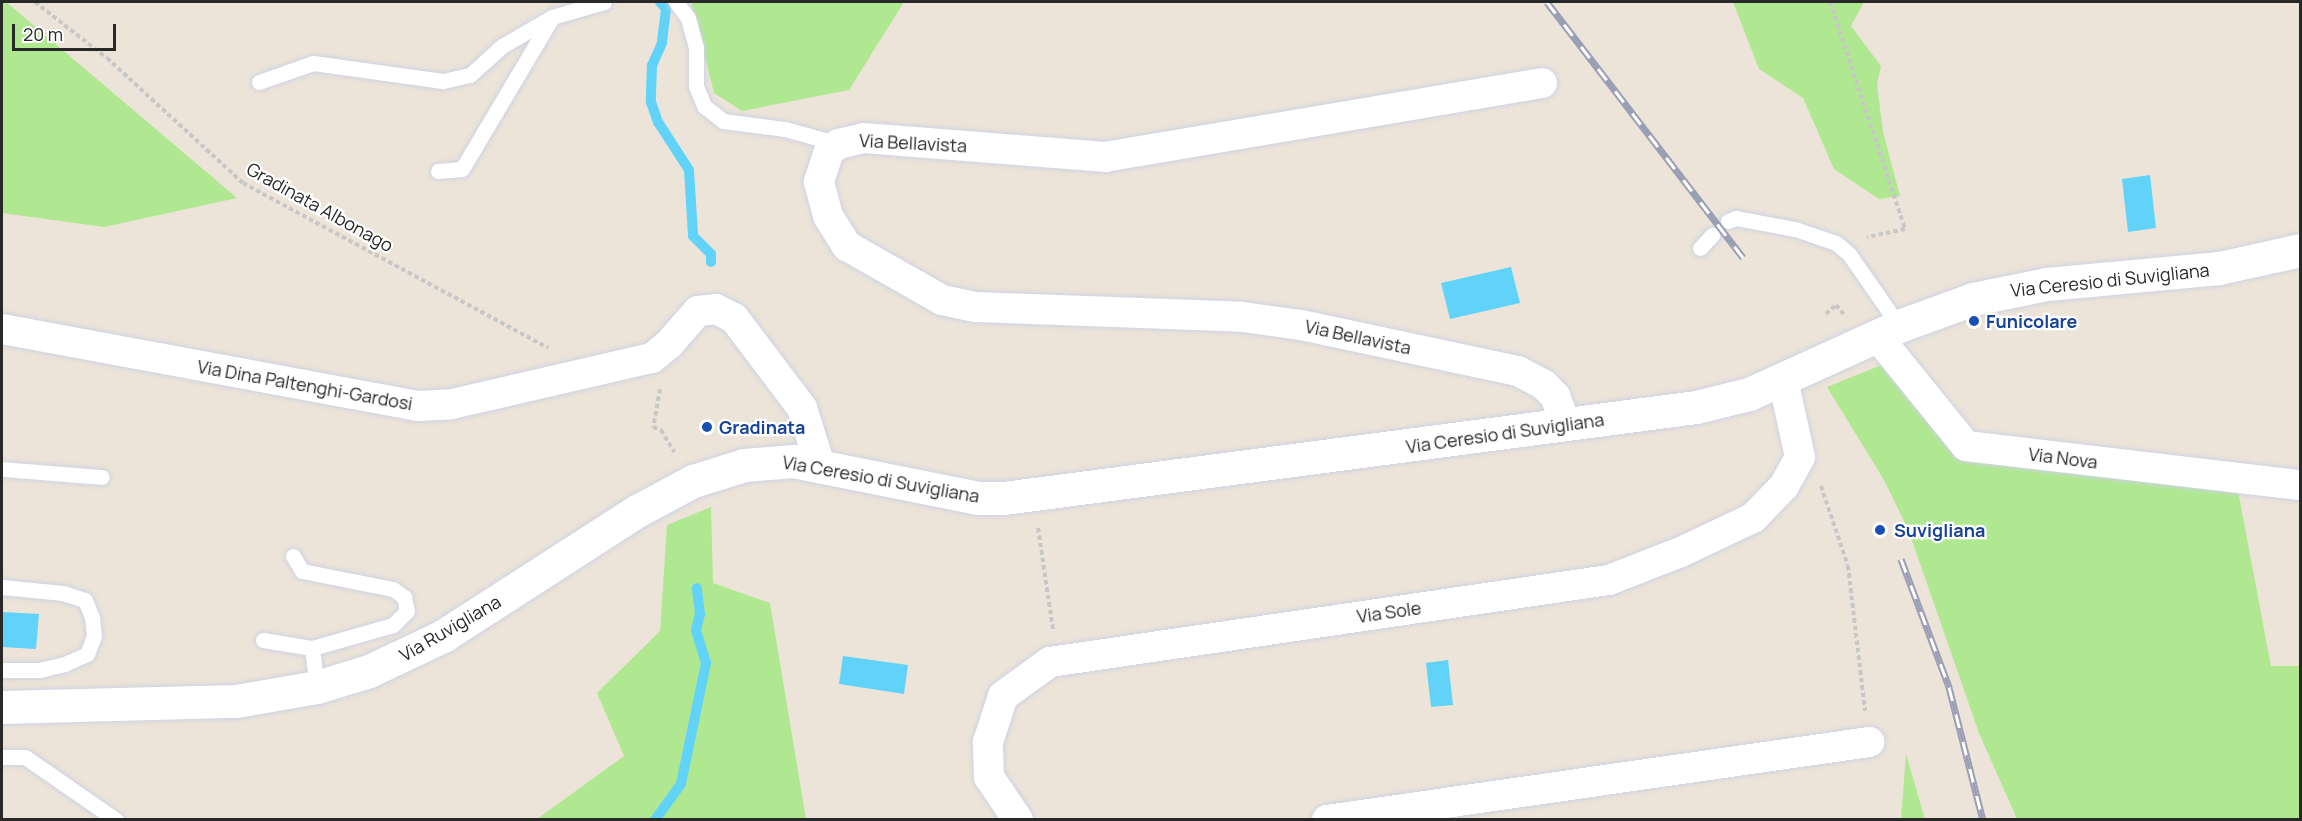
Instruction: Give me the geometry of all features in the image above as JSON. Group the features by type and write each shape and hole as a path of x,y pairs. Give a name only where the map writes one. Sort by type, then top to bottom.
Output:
{"main road":[{"name":"Via Ceresio di Suvigliana","path":"693,481 766,461 820,465 978,498 1034,495 1696,407 1749,394 1888,331 2007,291 2219,268 2301,250"},
{"name":"Via Ruvigliana","path":"2,707 198,703 272,697 317,687 369,671 434,641 637,511 693,481"}],"street":[{"name":"Via Bellavista","path":"1542,83 1106,157 864,138 839,144 829,151 819,182 828,216 838,235 862,258 942,300 976,308 1243,317 1301,325 1518,371 1544,385 1555,396 1566,425"},
{"name":"Via Dina Paltenghi-Gardosi","path":"2,329 418,406 452,404 652,358 669,344 698,311 716,309 734,318 802,408 820,465"},
{"name":"Via Nova","path":"1888,331 1966,446 2301,485"},
{"name":"Via Sole","path":"1018,819 989,777 988,742 1003,696 1050,662 1609,580 1753,518 1784,486 1800,457 1783,380"},
{"path":"1327,819 1869,742"}],"lane":[{"path":"259,82 313,63 452,79 470,75 502,46 552,17 604,2"},
{"path":"676,2 688,18 696,47 696,86 704,106 723,121 785,129 839,144"},
{"path":"438,171 462,169 552,17"},
{"path":"1728,221 1736,218 1795,229 1836,243 1849,254 1888,331"},
{"path":"1700,248 1712,235"},
{"path":"2,469 102,477"},
{"path":"263,640 312,648 393,625 407,610 404,597 393,589 302,571 293,556"},
{"path":"2,588 63,593 85,600 92,617 94,636 87,654 65,664 40,670 2,670"},
{"path":"312,648 317,687"},
{"path":"2,757 25,757 116,819"}],"path":[{"name":"Gradinata Albonago","path":"35,2 107,58 243,183 593,372"},
{"path":"1830,2 1905,229 1836,243"},
{"path":"1826,314 1836,304"},
{"path":"662,381 653,427 660,430 693,481"},
{"path":"1818,477 1848,566 1869,742"},
{"path":"1034,495 1057,661"}],"green space":[{"path":"2,2 6,2 237,198 104,227 2,213"},
{"path":"691,2 904,2 849,90 742,111 714,93"},
{"path":"1733,2 1864,2 1851,26 1881,66 1877,84 1883,132 1900,196 1879,199 1834,169 1803,98 1759,69"},
{"path":"1884,364 1966,446 2236,480 2271,666 2300,666 2300,819 2017,819 1979,733 1908,529 1884,480 1827,387"},
{"path":"711,507 713,583 770,603 806,819 537,819 624,756 597,693 660,631 667,525"},
{"path":"1906,754 1925,819 1901,819"}],"water":[{"path":"2150,175 2156,228 2128,232 2122,179"},
{"path":"1511,267 1520,303 1450,319 1441,283"},
{"path":"2,612 39,614 36,649 2,647"},
{"path":"843,656 908,665 904,694 839,684"},
{"path":"1448,660 1453,705 1431,707 1426,663"}],"waterway":[{"path":"660,2 666,9 662,43 652,65 651,102 658,122 689,170 693,236 711,254 711,262"},
{"path":"655,820 681,784 706,663 696,630 700,614 697,588"}],"railway":[{"path":"1547,2 1743,257"},
{"path":"1901,559 1949,687 1983,820"}],"place":[{"name":"Funicolare","path":"1974,321"},
{"name":"Gradinata","path":"707,427"},
{"name":"Suvigliana","path":"1880,530"}]}
